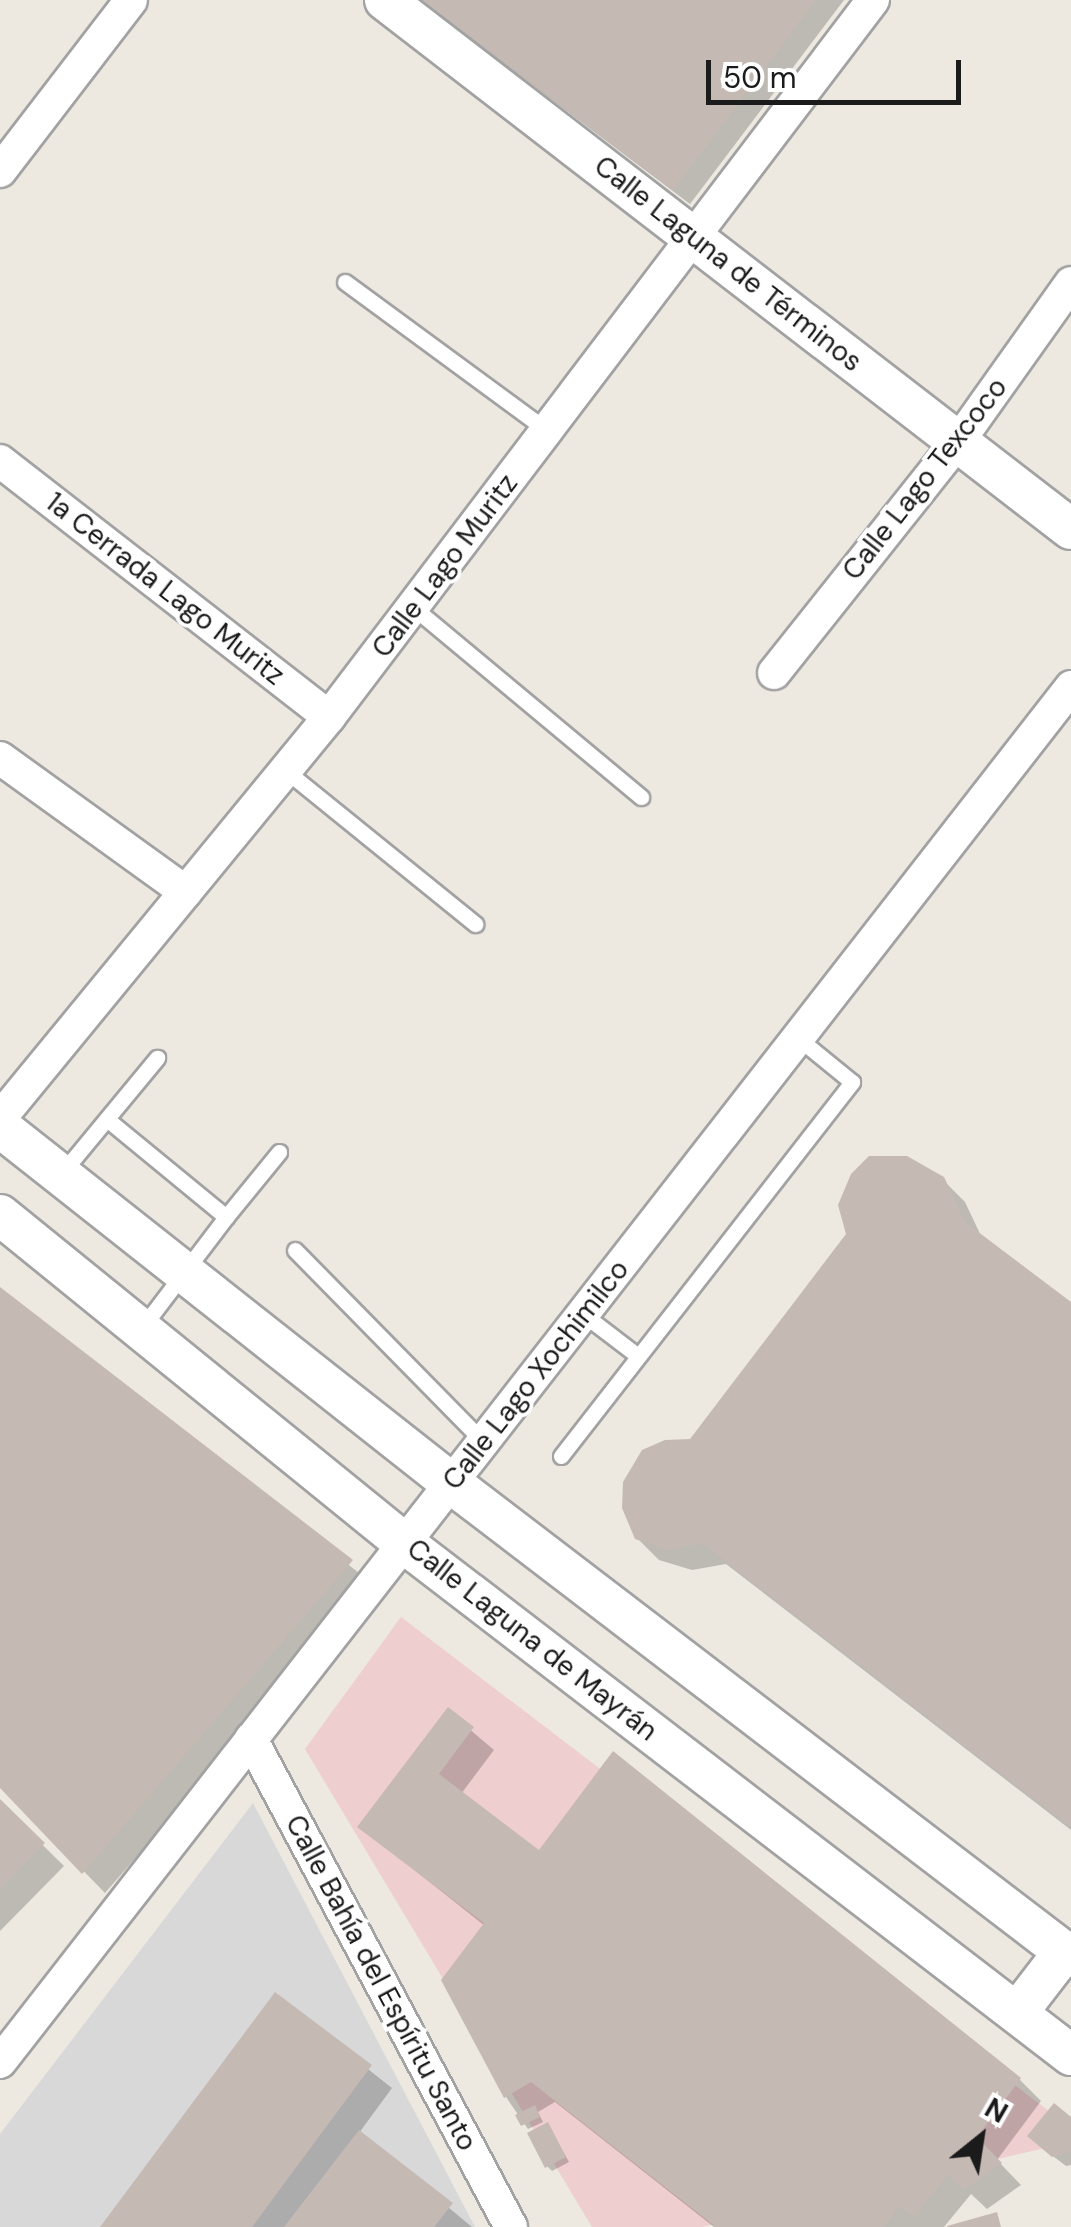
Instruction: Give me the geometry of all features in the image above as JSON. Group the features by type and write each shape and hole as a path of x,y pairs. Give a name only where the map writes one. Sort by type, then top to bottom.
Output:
{"street":[{"path":"0,171 130,0"},
{"name":"Calle Laguna de Términos","path":"384,0 1071,529"},
{"name":"Calle Lago Muritz","path":"0,1118 329,717 873,0"},
{"name":"Calle Lago Texcoco","path":"774,673 958,442 1071,282"},
{"name":"1a Cerrada Lago Muritz","path":"0,460 329,717"},
{"name":"Calle Lago Xochimilco","path":"0,2062 1071,688"},
{"path":"0,758 186,892"},
{"path":"0,1127 451,1484 1068,1954 1016,2013"},
{"name":"Calle Laguna de Mayrán","path":"0,1216 404,1543 1071,2055"},
{"name":"Calle Bahía del Espíritu Santo","path":"252,1739 511,2227"}],"lane":[{"path":"345,282 548,431"},
{"path":"414,607 641,797"},
{"path":"286,770 475,924"},
{"path":"561,1456 852,1082 798,1038"},
{"path":"61,1174 157,1058"},
{"path":"108,1120 226,1217"},
{"path":"141,1329 279,1152"},
{"path":"295,1250 484,1442"},
{"path":"583,1314 638,1356"}],"shaded area":[{"path":"401,1617 1071,2128 1071,2142 702,2227 592,2227 305,1749"},
{"path":"253,1803 475,2227 0,2227 0,2134"}],"building":[{"path":"422,0 816,0 673,190"},
{"path":"869,1156 907,1156 944,1177 965,1222 1071,1302 1071,1827 702,1543 669,1550 635,1539 622,1508 623,1482 642,1450 665,1440 690,1439 846,1234 838,1205 851,1174"},
{"path":"0,1287 353,1560 82,1874 0,1788"},
{"path":"448,1707 474,1727 439,1774 539,1850 613,1751 1021,2078 977,2137 1002,2163 964,2190 948,2174 915,2216 899,2207 884,2227 716,2227 531,2082 504,2098 441,1980 484,1923 357,1827"},
{"path":"0,1799 45,1843 0,1889"},
{"path":"275,1992 372,2065 252,2227 100,2227"},
{"path":"1054,2103 1071,2117 1071,2152 1052,2157 1027,2136"},
{"path":"535,2105 540,2117 521,2126 515,2115"},
{"path":"548,2122 566,2157 545,2168 527,2133"},
{"path":"359,2130 453,2203 434,2227 284,2227"},
{"path":"997,2212 1001,2227 947,2227 947,2226"}]}
